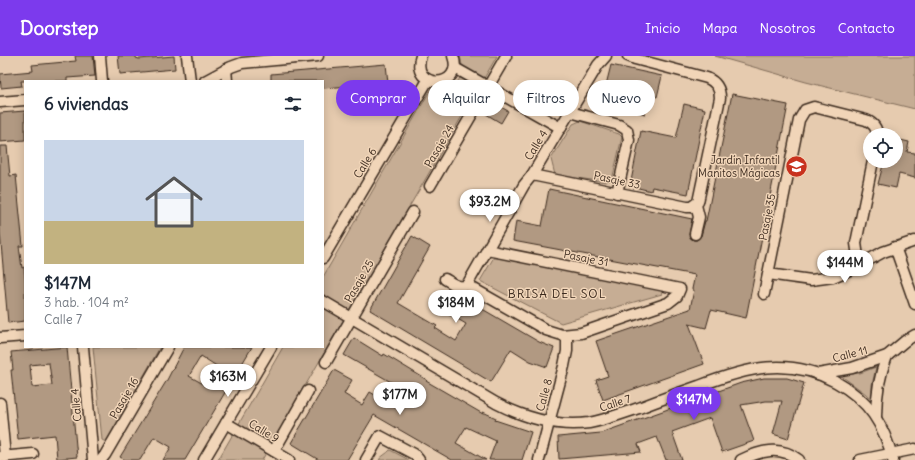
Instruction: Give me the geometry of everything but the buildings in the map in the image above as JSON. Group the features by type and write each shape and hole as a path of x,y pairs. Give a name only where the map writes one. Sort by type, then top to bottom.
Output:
{"street":[{"path":"100,56 102,80"},
{"path":"187,56 190,80"},
{"path":"207,80 226,69 242,63 268,58 318,56"},
{"path":"421,56 419,68 422,75 428,80"},
{"path":"447,80 455,68 453,56"},
{"name":"Pasaje 24","path":"492,80 506,56"},
{"name":"Calle 4","path":"579,97 598,65 606,56"},
{"path":"628,56 707,78 715,82 717,86 720,98 700,198 696,205 699,217 695,234"},
{"name":"Calle 4","path":"455,68 477,80"},
{"path":"226,69 227,80"},
{"name":"Calle 6","path":"324,256 428,80"},
{"name":"Calle 4","path":"505,96 561,128"},
{"path":"0,102 24,100"},
{"name":"Pasaje 35","path":"764,294 799,120 802,113 805,110 814,107 866,120 873,124 875,128"},
{"path":"579,114 619,124 627,130 629,140 617,193"},
{"name":"Pasaje 24","path":"430,186 471,116"},
{"name":"Calle 4","path":"467,285 524,185 532,175 568,116"},
{"path":"860,264 856,250 857,236 871,168"},
{"name":"Pasaje 33","path":"532,175 687,207 696,205"},
{"name":"Pasaje 25","path":"326,362 413,212"},
{"path":"768,274 800,279 822,279 842,273 895,247 915,241"},
{"path":"895,247 915,304"},
{"name":"Pasaje 31","path":"487,250 680,289 677,296 668,303 581,333 567,335"},
{"path":"445,279 458,286 467,285 546,330 556,334 567,335"},
{"name":"Calle 7","path":"324,302 442,372 508,409 534,419 549,422 578,424 604,420 724,376 755,368 788,367 818,374 831,379 850,391 868,407 883,429 892,457"},
{"name":"Calle 8","path":"539,460 566,358 567,335"},
{"name":"Calle 11","path":"818,374 852,368 887,356 900,344 915,335"},
{"path":"0,338 24,336"},
{"name":"Calle 4","path":"84,348 93,460"},
{"name":"Pasaje 16","path":"101,460 167,348"},
{"path":"204,460 270,348"},
{"path":"876,417 878,384 887,356"},
{"path":"274,451 308,391"},
{"path":"0,403 2,457 33,454"},
{"name":"Calle 9","path":"226,423 289,460"},
{"path":"366,460 380,436 414,454 419,460"},
{"path":"860,460 892,457 915,449"},
{"path":"740,460 765,452 777,450 789,453 799,460"}],"shaded area":[{"path":"460,56 497,56 483,80 459,80 462,67"},
{"path":"715,56 915,56 915,109 806,82"},
{"path":"428,94 428,116 462,116 262,460 218,460 282,348 324,348 324,275 415,116 420,116 420,108"},
{"path":"580,121 619,134 622,137 612,180 606,182 555,175 551,159 573,124"},
{"path":"494,257 661,289 662,294 561,323 480,281"},
{"path":"93,348 159,348 106,442 102,440"},
{"path":"876,367 872,385 872,401 866,394 840,375 860,373"},
{"path":"390,450 409,460 379,460"}],"place":[{"name":"Jardín Infantil Manitos Mágicas","path":"796,166"}],"district":[{"name":"BRISA DEL SOL","path":"557,294"}]}
